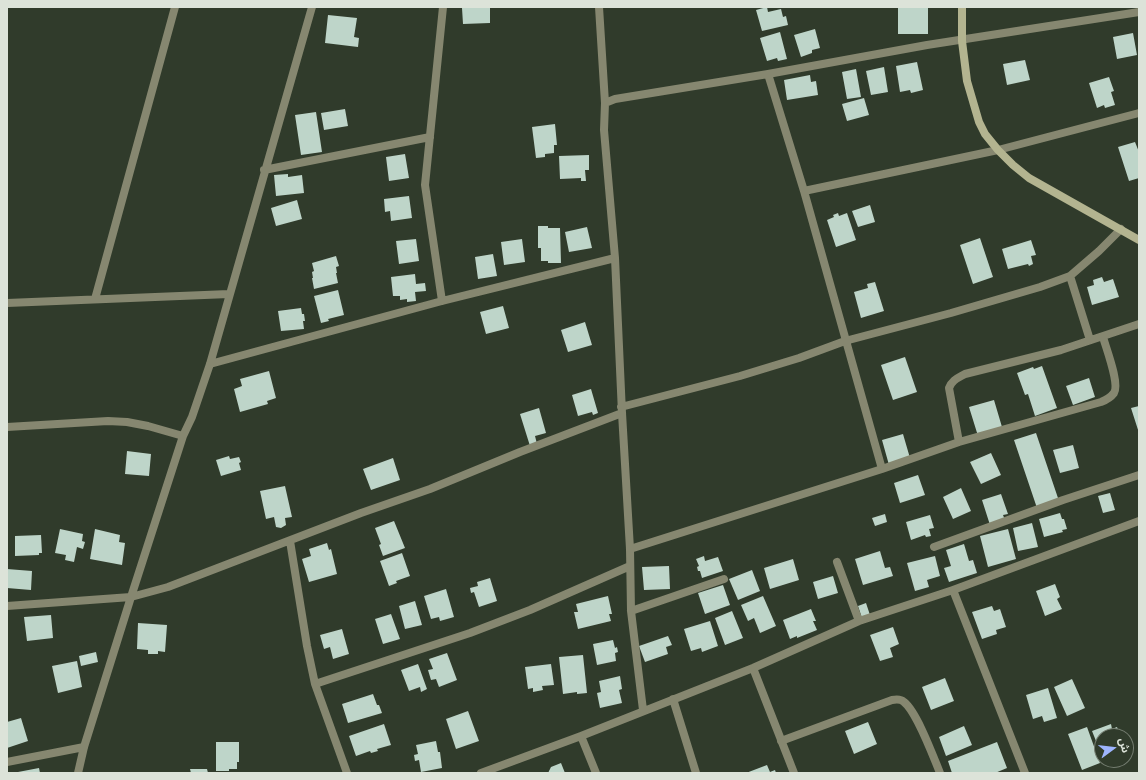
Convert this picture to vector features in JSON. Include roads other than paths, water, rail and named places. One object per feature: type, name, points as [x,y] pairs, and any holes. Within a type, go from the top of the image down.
[{"type":"street","points":[[95,299],[175,7]]},
{"type":"street","points":[[78,773],[84,747],[131,597],[183,436],[192,417],[210,364],[264,170],[312,7]]},
{"type":"street","points":[[442,301],[425,179],[443,7]]},
{"type":"street","points":[[599,7],[605,103],[604,130],[615,258],[630,549],[631,611],[643,710]]},
{"type":"street","points":[[962,7],[962,41],[967,81],[985,134],[998,150],[1029,178],[1139,240]]},
{"type":"street","points":[[605,103],[615,99],[768,74],[889,51],[962,41],[1139,12]]},
{"type":"street","points":[[768,74],[804,191],[882,469]]},
{"type":"street","points":[[804,191],[998,150],[1139,113]]},
{"type":"street","points":[[264,170],[430,137]]},
{"type":"street","points":[[7,606],[131,597],[185,581],[430,489],[622,410],[770,367],[845,341],[951,313],[1040,287],[1070,276],[1099,251],[1121,229]]},
{"type":"street","points":[[210,364],[442,301],[615,258]]},
{"type":"street","points":[[1070,276],[1090,340]]},
{"type":"street","points":[[7,303],[229,294]]},
{"type":"street","points":[[960,442],[948,388],[951,383],[966,374],[1061,350],[1139,324]]},
{"type":"street","points":[[630,549],[882,469],[960,442],[1101,402],[1109,398],[1114,393],[1116,383],[1103,337]]},
{"type":"street","points":[[7,427],[108,421],[128,422],[183,436]]},
{"type":"street","points":[[934,547],[1063,500],[1139,475]]},
{"type":"street","points":[[480,773],[581,736],[643,710],[753,668],[860,621],[953,590],[1139,521]]},
{"type":"street","points":[[290,541],[307,646],[315,684],[347,773]]},
{"type":"street","points":[[838,562],[860,621]]},
{"type":"street","points":[[315,684],[470,633],[530,610],[630,566]]},
{"type":"street","points":[[631,611],[724,579]]},
{"type":"street","points":[[953,590],[1025,773]]},
{"type":"street","points":[[753,668],[780,741],[794,773]]},
{"type":"street","points":[[673,699],[696,773]]},
{"type":"street","points":[[780,741],[898,699],[904,701],[914,713],[940,773]]},
{"type":"street","points":[[581,736],[596,773]]},
{"type":"street","points":[[7,762],[84,747]]}]
